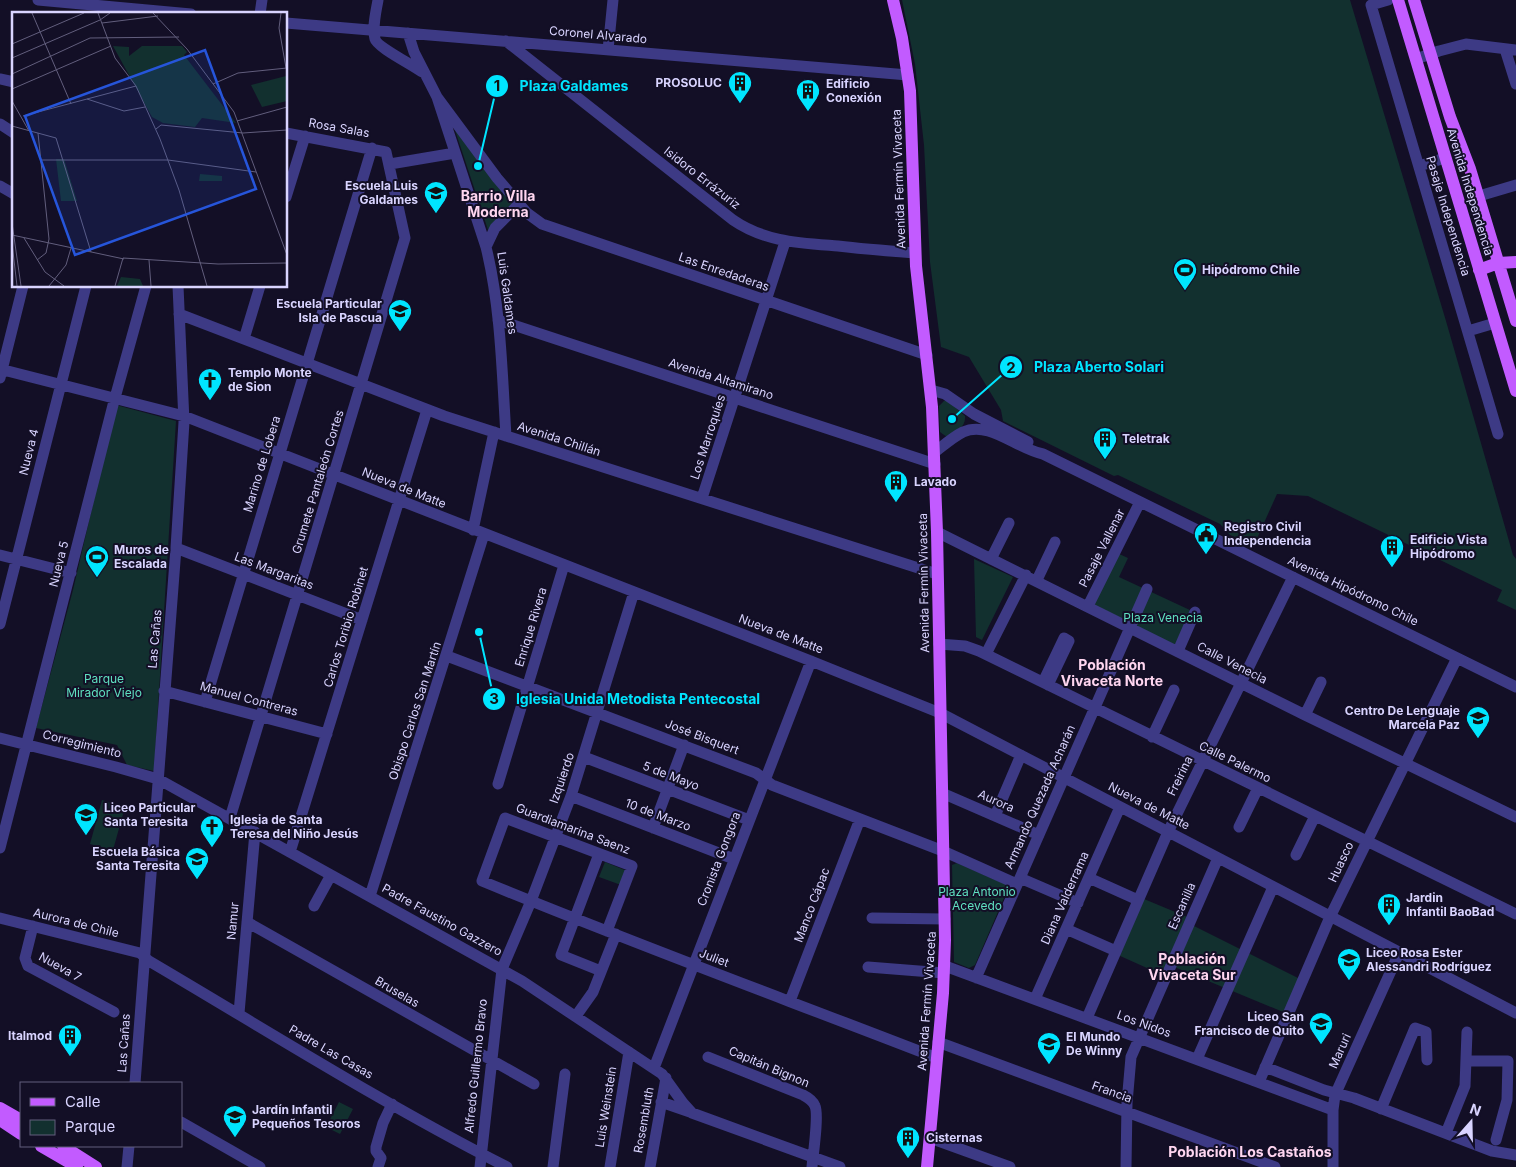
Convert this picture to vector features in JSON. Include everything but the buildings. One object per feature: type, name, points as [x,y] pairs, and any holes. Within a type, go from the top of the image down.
[{"type":"main road","name":"Avenida Fermín Vivaceta","points":[[893,0],[908,75],[911,109],[915,253],[931,390],[935,458],[945,918],[944,970],[927,1167]]},
{"type":"main road","name":"Avenida Independencia","points":[[1398,0],[1516,390]]},
{"type":"main road","name":"Avenida Independencia","points":[[1414,0],[1450,117],[1464,152],[1478,196],[1516,321]]},
{"type":"main road","points":[[1479,270],[1498,263],[1516,262]]},
{"type":"main road","points":[[0,1108],[20,1119]]},
{"type":"main road","points":[[0,1120],[20,1133]]},
{"type":"main road","points":[[43,1147],[77,1167]]},
{"type":"main road","points":[[65,1147],[96,1167]]},
{"type":"street","points":[[38,0],[150,12]]},
{"type":"street","points":[[374,31],[378,0]]},
{"type":"street","points":[[608,50],[613,0]]},
{"type":"street","name":"Pasaje Independencia","points":[[1388,0],[1370,5],[1498,434]]},
{"type":"street","name":"Coronel Alvarado","points":[[288,23],[908,75]]},
{"type":"street","name":"Luis Galdames","points":[[374,31],[375,41],[379,46],[412,65],[425,75]]},
{"type":"street","name":"Luis Galdames","points":[[408,34],[410,43],[437,96],[492,271],[498,320],[506,436]]},
{"type":"street","name":"Isidoro Errázuriz","points":[[506,41],[733,220],[754,232],[785,242],[915,253]]},
{"type":"street","points":[[531,60],[529,50],[535,43]]},
{"type":"street","points":[[1416,59],[1466,44],[1511,50],[1516,84]]},
{"type":"street","name":"Las Enredaderas","points":[[437,96],[497,178],[532,217],[546,226],[927,355]]},
{"type":"street","points":[[0,124],[12,132]]},
{"type":"street","name":"Rosa Salas","points":[[288,133],[386,152]]},
{"type":"street","points":[[288,191],[305,136]]},
{"type":"street","name":"Marino de Lobera","points":[[205,702],[372,148]]},
{"type":"street","name":"Grumete Pantaleón Cortes","points":[[230,818],[404,244],[404,229],[386,152]]},
{"type":"street","points":[[390,164],[455,153]]},
{"type":"street","points":[[1418,166],[1446,158]]},
{"type":"street","points":[[1478,196],[1516,185]]},
{"type":"street","points":[[0,186],[12,193]]},
{"type":"street","points":[[486,247],[496,228],[519,204]]},
{"type":"street","name":"Los Marroquíes","points":[[702,498],[785,242]]},
{"type":"street","points":[[1,372],[22,288]]},
{"type":"street","name":"Nueva 4","points":[[0,624],[85,288]]},
{"type":"street","name":"Nueva 5","points":[[0,848],[145,288]]},
{"type":"street","name":"Las Cañas","points":[[135,1082],[176,548],[184,416],[178,288]]},
{"type":"street","points":[[244,339],[259,288]]},
{"type":"street","name":"Avenida Chillán","points":[[179,314],[427,410],[937,574]]},
{"type":"street","name":"Avenida Altamirano","points":[[498,320],[735,398],[935,458]]},
{"type":"street","points":[[1468,331],[1495,324]]},
{"type":"street","name":"Nueva de Matte","points":[[1,372],[61,384],[184,416],[811,660],[940,713],[1516,1013]]},
{"type":"street","name":"Avenida Hipódromo Chile","points":[[931,390],[945,394],[974,414],[1032,444],[1043,454]]},
{"type":"street","name":"Carlos Toribio Robinet","points":[[290,852],[427,410]]},
{"type":"street","name":"Avenida Hipódromo Chile","points":[[935,458],[962,432],[981,428],[990,431],[1028,450],[1043,454],[1516,687]]},
{"type":"street","points":[[473,530],[494,432]]},
{"type":"street","name":"Pasaje Vallenar","points":[[1088,606],[1140,502]]},
{"type":"street","points":[[991,559],[1008,523]]},
{"type":"street","name":"Calle Venecia","points":[[937,532],[1037,580],[1305,715],[1516,816]]},
{"type":"street","name":"Obispo Carlos San Martín","points":[[370,896],[484,534]]},
{"type":"street","points":[[1037,580],[1055,542]]},
{"type":"street","name":"Las Margaritas","points":[[176,548],[362,620]]},
{"type":"street","points":[[0,555],[71,573]]},
{"type":"street","name":"Enrique Rivera","points":[[498,784],[564,564]]},
{"type":"street","points":[[986,654],[1026,575]]},
{"type":"street","name":"Freirina","points":[[1087,1018],[1168,832],[1294,578]]},
{"type":"street","name":"Armando Quezada Acharán","points":[[976,978],[1148,589]]},
{"type":"street","name":"Izquierdo","points":[[502,969],[531,901],[571,796],[634,592]]},
{"type":"street","points":[[1178,651],[1195,612]]},
{"type":"street","name":"Calle Palermo","points":[[939,644],[965,646],[986,654],[1516,914]]},
{"type":"street","name":"José Bisquert","points":[[447,656],[756,773],[772,785],[1078,903]]},
{"type":"street","name":"Huasco","points":[[1259,1082],[1330,917],[1457,658]]},
{"type":"street","name":"Cronista Gongora","points":[[654,1068],[811,660]]},
{"type":"street","points":[[1046,684],[1057,660]]},
{"type":"street","points":[[1305,715],[1321,682]]},
{"type":"street","name":"Manuel Contreras","points":[[164,690],[327,734]]},
{"type":"street","points":[[1152,736],[1174,690]]},
{"type":"street","name":"Corregimiento","points":[[0,738],[158,779]]},
{"type":"street","points":[[654,828],[684,745]]},
{"type":"street","points":[[995,816],[1021,755]]},
{"type":"street","name":"5 de Mayo","points":[[584,757],[749,820]]},
{"type":"street","name":"Padre Faustino Gazzero","points":[[158,779],[502,969],[654,1068],[666,1078],[692,1113]]},
{"type":"street","points":[[1239,827],[1258,788]]},
{"type":"street","name":"Aurora","points":[[942,793],[1039,835]]},
{"type":"street","name":"10 de Marzo","points":[[571,796],[734,859]]},
{"type":"street","name":"Diana Valderrama","points":[[1036,999],[1120,807]]},
{"type":"street","points":[[1296,855],[1315,816]]},
{"type":"street","name":"Guardiamarina Saenz","points":[[482,881],[505,818],[632,866],[611,932]]},
{"type":"street","name":"Manco Cápac","points":[[790,1001],[860,819]]},
{"type":"street","name":"Namur","points":[[238,1013],[255,832]]},
{"type":"street","points":[[599,854],[561,955],[601,971]]},
{"type":"street","name":"Escanilla","points":[[1126,1167],[1130,1063],[1139,1037],[1218,858]]},
{"type":"street","points":[[314,906],[331,875]]},
{"type":"street","points":[[1089,878],[1138,900]]},
{"type":"street","name":"Juliet","points":[[482,881],[937,1058]]},
{"type":"street","points":[[1197,1059],[1273,887]]},
{"type":"street","name":"Aurora de Chile","points":[[0,918],[140,953],[144,957]]},
{"type":"street","points":[[872,918],[945,918]]},
{"type":"street","name":"Bruselas","points":[[247,922],[534,1084]]},
{"type":"street","name":"Nueva 7","points":[[34,926],[25,958],[30,968],[114,1012]]},
{"type":"street","points":[[1066,929],[1116,951]]},
{"type":"street","points":[[576,1016],[593,992],[601,971],[611,932]]},
{"type":"street","name":"Maruri","points":[[1333,1167],[1333,1110],[1336,1093],[1398,953]]},
{"type":"street","name":"Padre Las Casas","points":[[144,957],[392,1104],[507,1167]]},
{"type":"street","name":"Los Nidos","points":[[868,967],[944,970],[976,978],[1333,1110]]},
{"type":"street","name":"Alfredo Guillermo Bravo","points":[[480,1167],[502,969]]},
{"type":"street","points":[[1381,1109],[1415,1028],[1426,1032],[1427,1060]]},
{"type":"street","points":[[1446,1133],[1464,1090],[1467,1032]]},
{"type":"street","name":"Francia","points":[[938,1042],[1275,1167]]},
{"type":"street","name":"Luis Weinstein","points":[[610,1167],[629,1052]]},
{"type":"street","name":"Capitán Bignon","points":[[708,1057],[803,1095],[810,1100],[816,1107],[813,1162]]},
{"type":"street","points":[[1466,1062],[1508,1061],[1507,1100],[1496,1140]]},
{"type":"street","points":[[1265,1067],[1497,1153],[1516,1156]]},
{"type":"street","points":[[553,1167],[565,1074]]},
{"type":"street","name":"Rosembluth","points":[[650,1167],[666,1078]]},
{"type":"street","points":[[661,1102],[813,1162],[840,1167]]},
{"type":"street","points":[[378,1167],[381,1158],[376,1151],[376,1147],[383,1123],[392,1104]]},
{"type":"street","points":[[182,1123],[260,1167]]},
{"type":"street","points":[[930,1138],[1010,1167]]},
{"type":"street","points":[[127,1167],[129,1147]]},
{"type":"green space","name":"Hipódromo Chile","points":[[902,0],[1350,0],[1446,321],[1513,555],[1516,559],[1516,610],[1497,601],[1502,590],[1308,496],[1277,494],[1254,545],[1230,535],[1220,524],[1118,475],[1114,476],[1003,421],[1001,410],[969,357],[941,347],[930,262],[924,145],[915,64]]},
{"type":"green space","points":[[452,121],[526,211],[508,219],[491,239]]},
{"type":"green space","points":[[944,401],[948,401],[965,416],[964,424],[947,437],[940,432],[939,406]]},
{"type":"green space","name":"Parque Mirador Viejo","points":[[116,405],[176,421],[154,771],[127,765],[117,745],[36,728],[73,590]]},
{"type":"green space","name":"Plaza Venecia","points":[[1117,553],[1128,558],[1119,577],[1192,611],[1175,645],[1094,606]]},
{"type":"green space","points":[[974,559],[1013,577],[982,640],[976,637]]},
{"type":"green space","points":[[102,800],[125,807],[113,850],[90,844]]},
{"type":"green space","points":[[605,862],[627,871],[621,885],[599,877]]},
{"type":"green space","name":"Plaza Antonio Acevedo","points":[[957,863],[1007,885],[1007,891],[975,965],[969,968],[954,962],[952,865]]},
{"type":"green space","points":[[1144,899],[1192,919],[1190,924],[1302,980],[1288,1014],[1172,966],[1167,977],[1118,955]]},
{"type":"green space","points":[[339,1102],[353,1109],[340,1134],[326,1127]]},
{"type":"place","name":"PROSOLUC","points":[[740,104]]},
{"type":"place","name":"Edificio Conexión","points":[[808,112]]},
{"type":"place","name":"Plaza Galdames","points":[[478,166]]},
{"type":"place","name":"Escuela Luis Galdames","points":[[436,214]]},
{"type":"place","name":"Hipódromo Chile","points":[[1185,291]]},
{"type":"place","name":"Escuela Particular Isla de Pascua","points":[[400,332]]},
{"type":"place","name":"Templo Monte de Sion","points":[[210,401]]},
{"type":"place","name":"Plaza Aberto Solari","points":[[952,419]]},
{"type":"place","name":"Teletrak","points":[[1105,460]]},
{"type":"place","name":"Lavado","points":[[896,503]]},
{"type":"place","name":"Registro Civil Independencia","points":[[1206,555]]},
{"type":"place","name":"Edificio Vista Hipódromo","points":[[1392,568]]},
{"type":"place","name":"Muros de Escalada","points":[[97,578]]},
{"type":"place","name":"Iglesia Unida Metodista Pentecostal","points":[[479,632]]},
{"type":"place","name":"Centro De Lenguaje Marcela Paz","points":[[1478,739]]},
{"type":"place","name":"Liceo Particular Santa Teresita","points":[[86,836]]},
{"type":"place","name":"Iglesia de Santa Teresa del Niño Jesús","points":[[212,848]]},
{"type":"place","name":"Escuela Básica Santa Teresita","points":[[197,880]]},
{"type":"place","name":"Jardin Infantil BaoBad","points":[[1389,926]]},
{"type":"place","name":"Liceo Rosa Ester Alessandri Rodríguez","points":[[1349,981]]},
{"type":"place","name":"Liceo San Francisco de Quito","points":[[1321,1045]]},
{"type":"place","name":"Italmod","points":[[70,1057]]},
{"type":"place","name":"El Mundo De Winny","points":[[1049,1065]]},
{"type":"place","name":"Jardín Infantil Pequeños Tesoros","points":[[235,1138]]},
{"type":"place","name":"Cisternas","points":[[908,1159]]},
{"type":"district","name":"Barrio Villa Moderna","points":[[498,204]]},
{"type":"district","name":"Población Vivaceta Norte","points":[[1112,674]]},
{"type":"district","name":"Población Vivaceta Sur","points":[[1192,968]]},
{"type":"district","name":"Población Los Castaños","points":[[1250,1152]]}]
